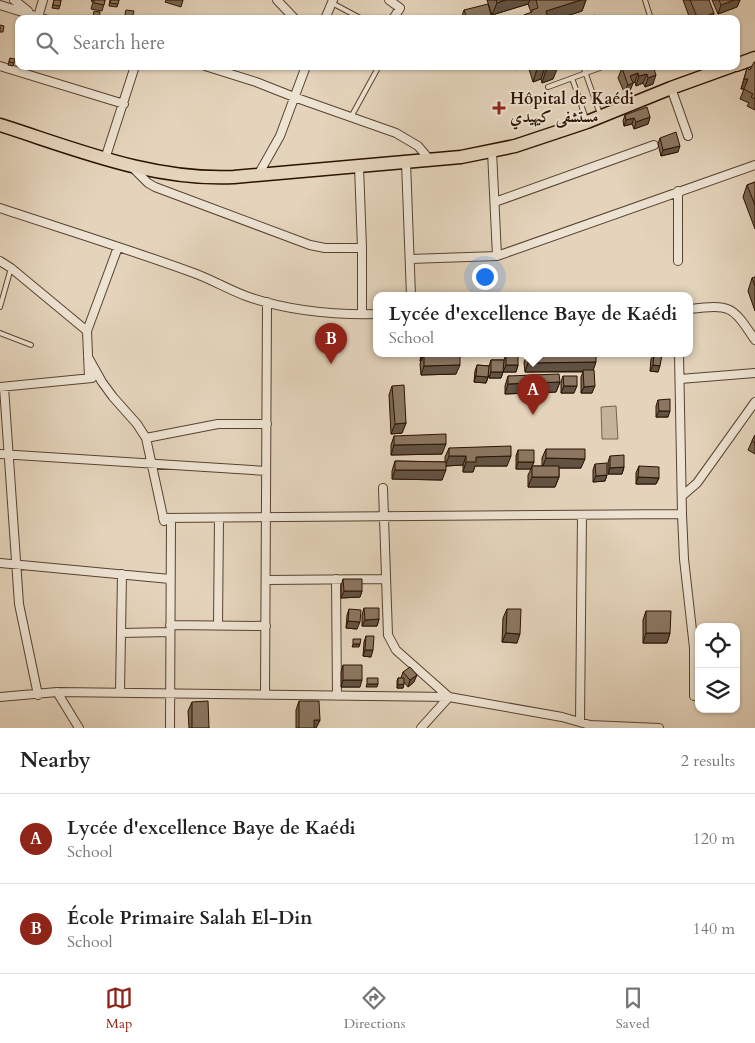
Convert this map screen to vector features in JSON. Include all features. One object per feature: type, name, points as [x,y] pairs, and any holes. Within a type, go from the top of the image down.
[{"type":"main road","points":[[740,64],[755,58]]},
{"type":"main road","points":[[0,125],[105,159],[162,173],[214,178],[258,175],[461,157],[515,146],[587,122],[721,70]]},
{"type":"street","points":[[14,0],[36,15]]},
{"type":"street","points":[[39,15],[43,0]]},
{"type":"street","points":[[277,0],[292,15]]},
{"type":"street","points":[[389,0],[400,8],[396,15]]},
{"type":"street","points":[[327,15],[332,1]]},
{"type":"street","points":[[0,5],[32,15]]},
{"type":"street","points":[[0,66],[124,104]]},
{"type":"street","points":[[105,159],[134,70]]},
{"type":"street","points":[[218,70],[396,133],[418,146],[430,160]]},
{"type":"street","points":[[258,175],[280,136],[304,70]]},
{"type":"street","points":[[671,88],[688,136]]},
{"type":"street","points":[[495,202],[654,145]]},
{"type":"street","points":[[492,151],[497,256]]},
{"type":"street","points":[[406,162],[410,292]]},
{"type":"street","points":[[130,165],[155,188],[310,245],[325,248],[362,248]]},
{"type":"street","points":[[410,259],[497,256],[755,165]]},
{"type":"street","points":[[359,166],[362,314]]},
{"type":"street","points":[[678,191],[678,260]]},
{"type":"street","points":[[0,208],[192,272],[245,296],[308,310],[373,314]]},
{"type":"street","points":[[88,378],[87,332],[118,247]]},
{"type":"street","points":[[0,261],[11,268],[87,332]]},
{"type":"street","points":[[265,695],[267,302]]},
{"type":"street","points":[[693,308],[713,306],[729,309],[737,314],[755,340]]},
{"type":"street","points":[[88,357],[113,397],[137,424],[146,438],[151,464],[167,518],[170,542],[170,728]]},
{"type":"street","points":[[679,357],[682,514],[684,559],[694,648],[694,696]]},
{"type":"street","points":[[680,379],[755,373]]},
{"type":"street","points":[[38,695],[19,604],[4,454],[2,387],[99,377]]},
{"type":"street","points":[[682,496],[697,482],[755,402]]},
{"type":"street","points":[[146,438],[218,424],[266,424]]},
{"type":"street","points":[[4,454],[266,471]]},
{"type":"street","points":[[383,488],[388,635],[396,650],[449,697]]},
{"type":"street","points":[[167,518],[682,514]]},
{"type":"street","points":[[580,722],[582,515]]},
{"type":"street","points":[[218,626],[219,518]]},
{"type":"street","points":[[0,563],[170,579]]},
{"type":"street","points":[[120,693],[122,574]]},
{"type":"street","points":[[336,579],[337,696]]},
{"type":"street","points":[[266,580],[386,579]]},
{"type":"street","points":[[121,632],[218,626],[266,626]]},
{"type":"street","points":[[0,697],[57,692],[449,697],[535,712],[590,725],[659,728]]},
{"type":"street","points":[[57,692],[79,728]]},
{"type":"street","points":[[421,728],[449,697]]},
{"type":"lane","points":[[644,0],[650,15]]},
{"type":"lane","points":[[332,1],[355,15]]},
{"type":"lane","points":[[351,118],[377,70]]},
{"type":"lane","points":[[584,70],[601,116]]},
{"type":"lane","points":[[548,87],[596,70]]},
{"type":"lane","points":[[572,78],[587,122]]},
{"type":"lane","points":[[0,307],[11,268]]},
{"type":"lane","points":[[0,333],[31,344]]},
{"type":"shaded area","points":[[616,406],[618,439],[602,439],[601,407]]},
{"type":"building","points":[[54,0],[61,0],[60,6],[53,5]]},
{"type":"building","points":[[94,0],[105,0],[104,5],[94,3]]},
{"type":"building","points":[[111,0],[119,0],[118,4],[110,3]]},
{"type":"building","points":[[536,0],[581,0],[546,11],[547,15],[524,15],[538,8]]},
{"type":"building","points":[[690,0],[709,0],[714,13],[696,15]]},
{"type":"building","points":[[719,0],[734,0],[721,5]]},
{"type":"building","points":[[488,4],[491,15],[466,15],[464,10]]},
{"type":"building","points":[[126,10],[134,11],[133,15],[125,15]]},
{"type":"building","points":[[94,11],[100,12],[100,15],[94,15]]},
{"type":"building","points":[[0,25],[4,26],[3,32],[0,32]]},
{"type":"building","points":[[10,58],[15,59],[14,63],[9,62]]},
{"type":"building","points":[[754,62],[755,99],[751,97],[753,94],[744,89],[748,79],[744,79],[747,68],[750,70]]},
{"type":"building","points":[[623,70],[654,70],[656,75],[648,78],[647,74],[639,76],[638,73],[630,76],[633,83],[628,85]]},
{"type":"building","points":[[647,107],[650,117],[636,122],[634,118],[626,120],[625,115]]},
{"type":"building","points":[[676,132],[680,146],[663,150],[660,138]]},
{"type":"building","points":[[755,182],[755,205],[747,185]]},
{"type":"building","points":[[424,357],[460,357],[460,365],[424,366]]},
{"type":"building","points":[[506,357],[518,357],[518,365],[506,365]]},
{"type":"building","points":[[528,357],[596,357],[596,362],[528,363]]},
{"type":"building","points":[[654,357],[662,357],[660,366],[653,365]]},
{"type":"building","points":[[491,360],[504,360],[503,372],[491,372]]},
{"type":"building","points":[[477,365],[489,366],[488,377],[476,376]]},
{"type":"building","points":[[583,370],[594,370],[595,386],[584,387]]},
{"type":"building","points":[[559,374],[560,382],[508,384],[508,376]]},
{"type":"building","points":[[563,376],[577,376],[577,386],[564,386]]},
{"type":"building","points":[[404,385],[406,423],[395,424],[392,386]]},
{"type":"building","points":[[670,399],[670,411],[659,411],[658,400]]},
{"type":"building","points":[[446,434],[446,444],[394,445],[394,436]]},
{"type":"building","points":[[511,446],[511,456],[476,457],[476,462],[466,462],[466,456],[449,456],[449,448]]},
{"type":"building","points":[[546,449],[585,449],[585,459],[546,458]]},
{"type":"building","points":[[518,450],[534,450],[534,462],[518,462]]},
{"type":"building","points":[[624,455],[624,467],[610,468],[610,456]]},
{"type":"building","points":[[395,461],[446,462],[446,470],[395,470]]},
{"type":"building","points":[[607,463],[607,475],[596,476],[595,464]]},
{"type":"building","points":[[532,466],[559,466],[559,477],[532,477]]},
{"type":"building","points":[[639,466],[659,467],[659,478],[638,477]]},
{"type":"building","points":[[343,579],[362,579],[362,591],[344,591]]},
{"type":"building","points":[[364,608],[379,608],[379,619],[365,620]]},
{"type":"building","points":[[349,609],[361,610],[360,622],[348,621]]},
{"type":"building","points":[[507,609],[521,609],[520,634],[506,633]]},
{"type":"building","points":[[646,611],[671,611],[670,633],[646,633]]},
{"type":"building","points":[[366,636],[374,636],[373,650],[365,650]]},
{"type":"building","points":[[353,639],[361,639],[360,644],[353,644]]},
{"type":"building","points":[[343,665],[362,665],[362,680],[343,680]]},
{"type":"building","points":[[410,667],[417,675],[410,680],[403,672]]},
{"type":"building","points":[[367,678],[378,678],[378,684],[367,684]]},
{"type":"building","points":[[398,678],[404,678],[404,684],[398,685]]},
{"type":"building","points":[[208,701],[209,728],[192,728],[192,702]]},
{"type":"building","points":[[299,701],[319,701],[320,720],[314,720],[314,728],[299,728]]},
{"type":"place","name":"Hôpital de Kaédi مستشفى كيهيدي","points":[[499,108]]},
{"type":"place","name":"École Primaire Salah El-Din","points":[[331,364]]},
{"type":"place","name":"Lycée d'excellence Baye de Kaédi","points":[[533,415]]}]
